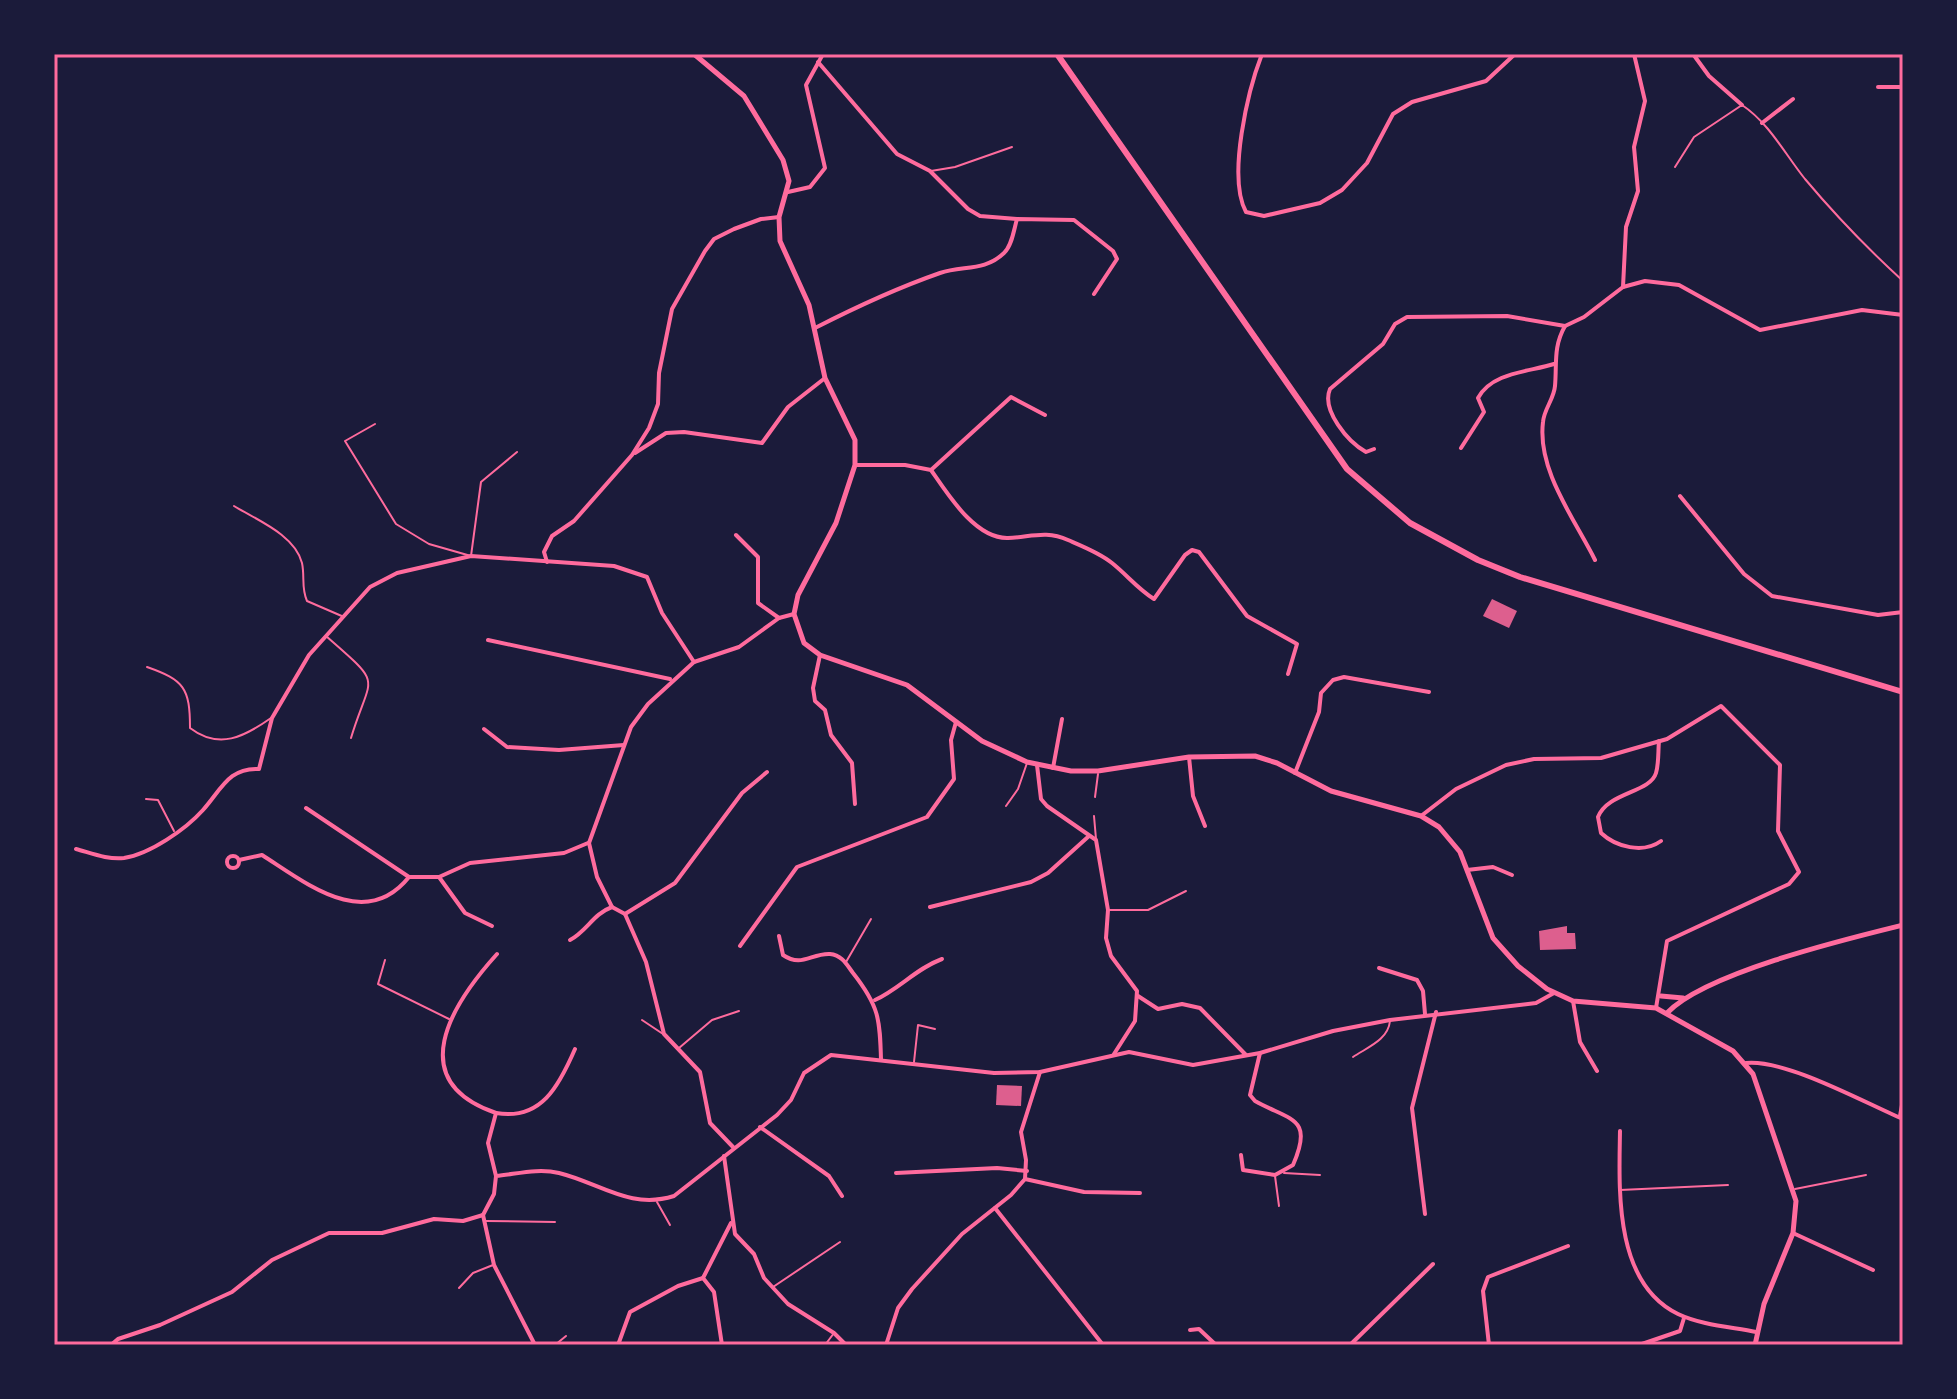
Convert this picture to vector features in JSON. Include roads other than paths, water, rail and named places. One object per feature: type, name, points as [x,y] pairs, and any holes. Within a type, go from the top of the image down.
[{"type":"main road","points":[[1057,54],[1347,469],[1410,523],[1444,544],[1520,577],[1903,692]]},
{"type":"street","points":[[694,54],[744,96],[760,118],[787,170],[788,192],[779,217],[780,241],[804,293],[825,378],[851,429],[855,465],[836,523],[798,595],[794,614],[804,643],[820,655],[907,685],[982,741],[1037,765],[1098,771],[1189,757],[1255,756],[1331,791],[1421,816],[1451,839],[1467,870],[1493,938],[1518,966],[1554,993],[1573,1001],[1656,1008],[1733,1051],[1746,1063],[1761,1093],[1794,1189],[1793,1233],[1756,1332],[1755,1345]]},
{"type":"street","points":[[788,192],[810,187],[825,168],[806,85],[823,54]]},
{"type":"street","points":[[1262,54],[1246,102],[1241,136],[1242,205],[1246,212],[1264,216],[1320,203],[1342,190],[1367,163],[1393,114],[1412,102],[1496,76],[1515,54]]},
{"type":"street","points":[[1623,287],[1626,227],[1638,191],[1634,147],[1645,101],[1634,54]]},
{"type":"street","points":[[1693,54],[1709,76],[1742,105]]},
{"type":"street","points":[[818,62],[897,154],[930,171],[968,209],[980,216],[1074,220],[1113,251],[1117,259],[1115,267],[1094,294]]},
{"type":"street","points":[[1878,87],[1903,87]]},
{"type":"street","points":[[1762,123],[1793,99]]},
{"type":"street","points":[[547,562],[544,552],[552,536],[574,521],[632,455],[649,428],[658,404],[659,373],[672,309],[698,261],[714,239],[761,219],[779,217]]},
{"type":"street","points":[[812,329],[870,300],[945,271],[976,269],[994,261],[1007,251],[1017,219]]},
{"type":"street","points":[[1595,560],[1549,471],[1542,445],[1543,421],[1555,388],[1557,340],[1565,326],[1584,317],[1623,287],[1645,281],[1679,285],[1760,330],[1862,310],[1903,315]]},
{"type":"street","points":[[1374,449],[1366,452],[1359,448],[1329,410],[1326,399],[1330,389],[1383,344],[1395,324],[1419,315],[1507,316],[1565,326]]},
{"type":"street","points":[[1461,448],[1484,412],[1478,398],[1483,388],[1511,374],[1554,364]]},
{"type":"street","points":[[632,455],[666,433],[684,432],[762,443],[788,407],[825,378]]},
{"type":"street","points":[[931,470],[1011,397],[1045,415]]},
{"type":"street","points":[[855,465],[905,465],[931,470],[963,512],[984,529],[1005,538],[1043,532],[1066,539],[1110,562],[1138,589],[1154,599],[1185,555],[1192,550],[1199,552],[1247,616],[1297,644],[1288,674]]},
{"type":"street","points":[[1680,496],[1738,567],[1772,596],[1878,615],[1903,612]]},
{"type":"street","points":[[736,535],[758,557],[758,603],[779,618]]},
{"type":"street","points":[[76,849],[112,858],[126,857],[174,832],[202,811],[228,778],[242,769],[259,769],[272,718],[309,655],[370,587],[397,573],[471,556],[614,566],[647,577],[662,613],[694,662]]},
{"type":"street","points":[[733,1147],[710,1123],[700,1072],[664,1034],[646,962],[625,914],[612,907],[597,877],[589,843],[631,727],[671,680],[694,662],[739,647],[779,618],[794,614]]},
{"type":"street","points":[[488,640],[600,661],[671,680]]},
{"type":"street","points":[[820,655],[813,688],[815,701],[825,710],[831,735],[852,763],[855,804]]},
{"type":"street","points":[[1295,773],[1319,712],[1321,693],[1333,680],[1344,677],[1429,692]]},
{"type":"street","points":[[1421,816],[1456,789],[1506,765],[1534,759],[1601,758],[1659,741],[1721,706],[1754,737],[1782,770],[1778,831],[1799,872],[1789,884],[1667,941],[1660,969],[1661,996],[1656,1008]]},
{"type":"street","points":[[1053,768],[1062,719]]},
{"type":"street","points":[[740,946],[797,867],[906,828],[927,817],[954,779],[951,740],[956,722]]},
{"type":"street","points":[[484,729],[507,747],[559,750],[624,745]]},
{"type":"street","points":[[1659,741],[1656,775],[1651,782],[1606,803],[1598,817],[1601,833],[1615,843],[1648,848],[1661,841]]},
{"type":"street","points":[[1189,757],[1193,796],[1205,826]]},
{"type":"street","points":[[1037,765],[1041,799],[1096,840],[1108,910],[1106,938],[1111,956],[1135,985],[1138,996],[1135,1021],[1114,1054]]},
{"type":"street","points":[[625,914],[675,883],[742,793],[767,772]]},
{"type":"street","points":[[306,808],[409,877],[439,877],[470,863],[564,853],[589,843]]},
{"type":"street","points":[[930,907],[1031,882],[1048,873],[1089,836]]},
{"type":"street","points":[[239,860],[262,855],[325,895],[348,902],[377,900],[398,889],[409,877]]},
{"type":"street","points":[[1467,870],[1493,867],[1512,875]]},
{"type":"street","points":[[439,877],[465,913],[492,926]]},
{"type":"street","points":[[570,940],[579,935],[597,912],[612,907]]},
{"type":"street","points":[[1667,1013],[1684,998],[1764,964],[1903,925]]},
{"type":"street","points":[[779,936],[783,955],[790,960],[801,963],[828,953],[840,956],[875,1000],[880,1017],[881,1061]]},
{"type":"street","points":[[497,954],[450,1020],[440,1056],[443,1070],[460,1094],[496,1113],[523,1115],[534,1110],[556,1087],[575,1049]]},
{"type":"street","points":[[875,1000],[895,991],[927,965],[942,959]]},
{"type":"street","points":[[1379,968],[1417,980],[1423,991],[1425,1014]]},
{"type":"street","points":[[496,1176],[545,1170],[572,1177],[614,1195],[656,1201],[687,1187],[760,1127],[791,1100],[804,1073],[831,1055],[994,1073],[1040,1072],[1114,1054],[1142,1052],[1168,1062],[1193,1065],[1260,1053],[1333,1031],[1390,1020],[1436,1012],[1536,1003],[1554,993]]},
{"type":"street","points":[[1138,996],[1158,1009],[1182,1004],[1200,1008],[1246,1056]]},
{"type":"street","points":[[1661,996],[1684,998]]},
{"type":"street","points":[[1573,1001],[1580,1042],[1597,1071]]},
{"type":"street","points":[[1425,1214],[1412,1108],[1436,1012]]},
{"type":"street","points":[[1241,1155],[1243,1170],[1275,1175],[1284,1173],[1293,1165],[1303,1131],[1297,1121],[1255,1101],[1250,1095],[1260,1053]]},
{"type":"street","points":[[1746,1063],[1760,1062],[1786,1068],[1901,1118]]},
{"type":"street","points":[[886,1345],[898,1308],[912,1289],[962,1234],[1025,1179],[1027,1171],[1021,1132],[1040,1072]]},
{"type":"street","points":[[496,1113],[488,1143],[496,1176],[494,1194],[484,1218],[494,1265],[535,1345]]},
{"type":"street","points":[[760,1127],[829,1176],[842,1196]]},
{"type":"street","points":[[1620,1131],[1622,1227],[1639,1270],[1658,1300],[1684,1317],[1756,1332]]},
{"type":"street","points":[[724,1156],[731,1223],[735,1234],[754,1254],[772,1288],[788,1304],[834,1333],[846,1345]]},
{"type":"street","points":[[896,1173],[997,1168],[1027,1171]]},
{"type":"street","points":[[1025,1179],[1084,1192],[1140,1193]]},
{"type":"street","points":[[995,1208],[1103,1345]]},
{"type":"street","points":[[111,1345],[118,1339],[149,1329],[232,1292],[272,1260],[329,1233],[382,1233],[434,1219],[463,1221],[484,1218]]},
{"type":"street","points":[[618,1345],[630,1312],[678,1286],[703,1278],[731,1223]]},
{"type":"street","points":[[1793,1233],[1873,1270]]},
{"type":"street","points":[[1489,1345],[1483,1291],[1488,1277],[1568,1246]]},
{"type":"street","points":[[1350,1345],[1433,1264]]},
{"type":"street","points":[[703,1278],[714,1292],[722,1345]]},
{"type":"street","points":[[1639,1345],[1680,1331],[1684,1317]]},
{"type":"street","points":[[1190,1330],[1199,1329],[1216,1345]]},
{"type":"lane","points":[[1675,167],[1694,137],[1742,105],[1762,123],[1842,224],[1903,281]]},
{"type":"lane","points":[[930,171],[955,167],[1012,147]]},
{"type":"lane","points":[[375,424],[345,441],[396,524],[429,544],[471,556],[481,482],[517,452]]},
{"type":"lane","points":[[234,506],[288,540],[297,550],[303,565],[302,589],[307,601],[345,617]]},
{"type":"lane","points":[[326,635],[368,675],[371,689],[351,738]]},
{"type":"lane","points":[[147,667],[180,681],[188,695],[190,728],[212,741],[238,737],[272,718]]},
{"type":"lane","points":[[1006,806],[1018,789],[1027,762]]},
{"type":"lane","points":[[1095,797],[1098,771]]},
{"type":"lane","points":[[146,799],[158,800],[164,806],[174,832]]},
{"type":"lane","points":[[1094,816],[1096,840]]},
{"type":"lane","points":[[1108,910],[1148,910],[1186,891]]},
{"type":"lane","points":[[845,963],[871,919]]},
{"type":"lane","points":[[385,960],[378,984],[450,1020]]},
{"type":"lane","points":[[678,1049],[712,1020],[739,1011]]},
{"type":"lane","points":[[642,1020],[664,1034]]},
{"type":"lane","points":[[1353,1057],[1383,1038],[1389,1031],[1390,1020]]},
{"type":"lane","points":[[914,1063],[918,1025],[935,1029]]},
{"type":"lane","points":[[1901,1118],[1903,1094]]},
{"type":"lane","points":[[1284,1173],[1320,1175]]},
{"type":"lane","points":[[1275,1175],[1279,1206]]},
{"type":"lane","points":[[1794,1189],[1866,1175]]},
{"type":"lane","points":[[1619,1190],[1728,1185]]},
{"type":"lane","points":[[656,1201],[670,1225]]},
{"type":"lane","points":[[484,1218],[555,1222]]},
{"type":"lane","points":[[772,1288],[840,1242]]},
{"type":"lane","points":[[459,1288],[473,1273],[494,1265]]},
{"type":"lane","points":[[825,1345],[834,1333]]},
{"type":"lane","points":[[555,1345],[566,1336]]}]
